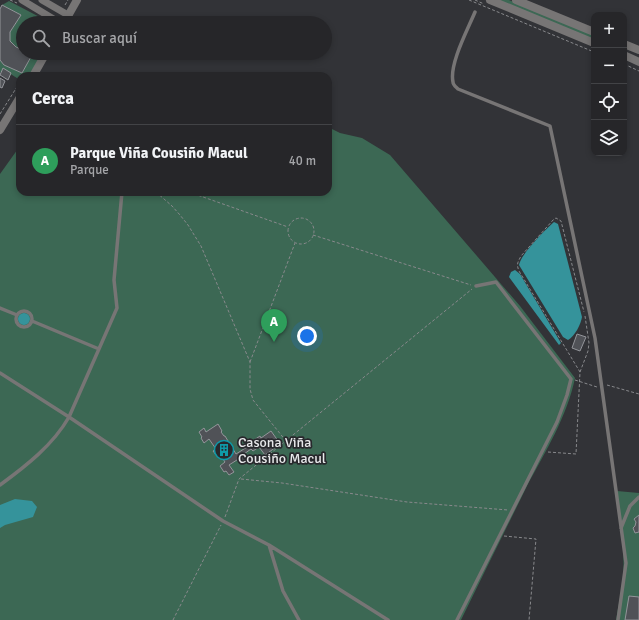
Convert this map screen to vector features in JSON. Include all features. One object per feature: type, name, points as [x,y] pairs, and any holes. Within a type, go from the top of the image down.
[{"type":"street","points":[[22,0],[48,16]]},
{"type":"street","points":[[42,0],[68,15],[77,0]]},
{"type":"street","points":[[490,0],[591,41]]},
{"type":"street","points":[[516,0],[591,31]]},
{"type":"street","points":[[627,45],[639,50]]},
{"type":"street","points":[[627,56],[639,62]]},
{"type":"street","points":[[35,72],[42,60]]},
{"type":"street","points":[[0,130],[16,104]]},
{"type":"lane","points":[[475,12],[454,60],[452,72],[453,84],[458,89],[550,126],[594,338],[626,563],[618,620]]},
{"type":"lane","points":[[0,485],[44,448],[70,417],[117,308],[114,280],[122,196]]},
{"type":"lane","points":[[457,620],[557,422],[571,379],[496,282],[476,286]]},
{"type":"lane","points":[[0,308],[17,315]]},
{"type":"lane","points":[[22,311],[27,311],[31,314],[32,321],[28,326],[20,326],[16,322],[17,315],[22,311]]},
{"type":"lane","points":[[32,321],[99,349]]},
{"type":"lane","points":[[0,373],[70,417],[224,521],[269,546],[388,620]]},
{"type":"lane","points":[[621,529],[630,506],[639,497]]},
{"type":"lane","points":[[269,546],[279,581],[299,620]]},
{"type":"path","points":[[469,0],[591,51]]},
{"type":"path","points":[[627,65],[639,71]]},
{"type":"path","points":[[0,114],[16,88]]},
{"type":"path","points":[[161,196],[180,215],[201,246],[250,362]]},
{"type":"path","points":[[200,196],[288,227]]},
{"type":"path","points":[[303,218],[313,226],[313,235],[303,244],[295,243],[289,238],[288,227],[294,220],[303,218]]},
{"type":"path","points":[[542,452],[576,454],[580,372],[588,351],[589,343],[585,315],[561,221],[556,218],[521,256],[517,262],[517,266],[580,372]]},
{"type":"path","points":[[313,235],[476,286]]},
{"type":"path","points":[[286,441],[253,400],[250,389],[250,362],[295,243]]},
{"type":"path","points":[[173,620],[224,521],[239,479],[476,286]]},
{"type":"path","points":[[239,479],[282,483],[407,502],[512,510]]},
{"type":"path","points":[[499,536],[536,539],[529,620]]},
{"type":"green space","points":[[497,0],[509,0],[591,34],[591,39]]},
{"type":"green space","points":[[9,1],[38,16],[20,16],[2,5]]},
{"type":"green space","points":[[16,23],[16,47],[10,41],[10,32]]},
{"type":"green space","points":[[0,60],[4,65],[20,72],[16,72],[16,77],[9,73],[6,75],[0,72]]},
{"type":"green space","points":[[29,60],[40,60],[32,72],[23,72]]},
{"type":"green space","points":[[332,129],[340,133],[362,138],[390,155],[520,306],[575,378],[567,407],[555,434],[527,486],[461,620],[0,620],[0,174],[16,152],[16,196],[332,196]]},
{"type":"green space","points":[[617,491],[639,493],[639,620],[616,620],[623,580],[622,536]]},
{"type":"water","points":[[554,222],[558,224],[582,317],[577,330],[568,340],[563,337],[519,265],[524,255],[539,236]]},
{"type":"water","points":[[515,270],[520,274],[561,343],[559,345],[509,277],[511,272]]},
{"type":"water","points":[[22,313],[26,313],[30,319],[26,325],[22,325],[18,321],[18,317]]},
{"type":"water","points":[[15,499],[32,501],[37,507],[33,517],[5,525],[0,528],[0,505]]},
{"type":"building","points":[[2,5],[21,15],[16,16],[16,23],[10,32],[10,41],[16,47],[16,60],[29,60],[23,72],[4,65],[0,60],[0,9]]},
{"type":"building","points":[[3,68],[11,73],[8,80],[0,75]]},
{"type":"building","points":[[0,78],[5,81],[2,88],[0,87]]},
{"type":"building","points":[[577,334],[586,337],[580,351],[572,348]]},
{"type":"building","name":"Casona Viña Cousiño Macul","points":[[218,424],[222,431],[221,432],[236,454],[255,442],[254,440],[260,436],[261,438],[271,431],[281,445],[265,455],[259,447],[253,451],[251,449],[244,454],[248,461],[244,464],[240,458],[229,465],[234,472],[229,475],[226,471],[224,472],[220,466],[225,462],[219,453],[216,455],[213,451],[216,449],[209,439],[204,443],[199,432],[204,428],[206,432]]},
{"type":"building","points":[[639,515],[639,532],[635,533],[633,528],[636,522],[634,519]]},
{"type":"building","points":[[629,596],[639,597],[639,620],[625,620]]},
{"type":"place","name":"Parque Viña Cousiño Macul","points":[[274,342]]},
{"type":"place","name":"Casona Viña Cousiño Macul","points":[[224,450]]}]
